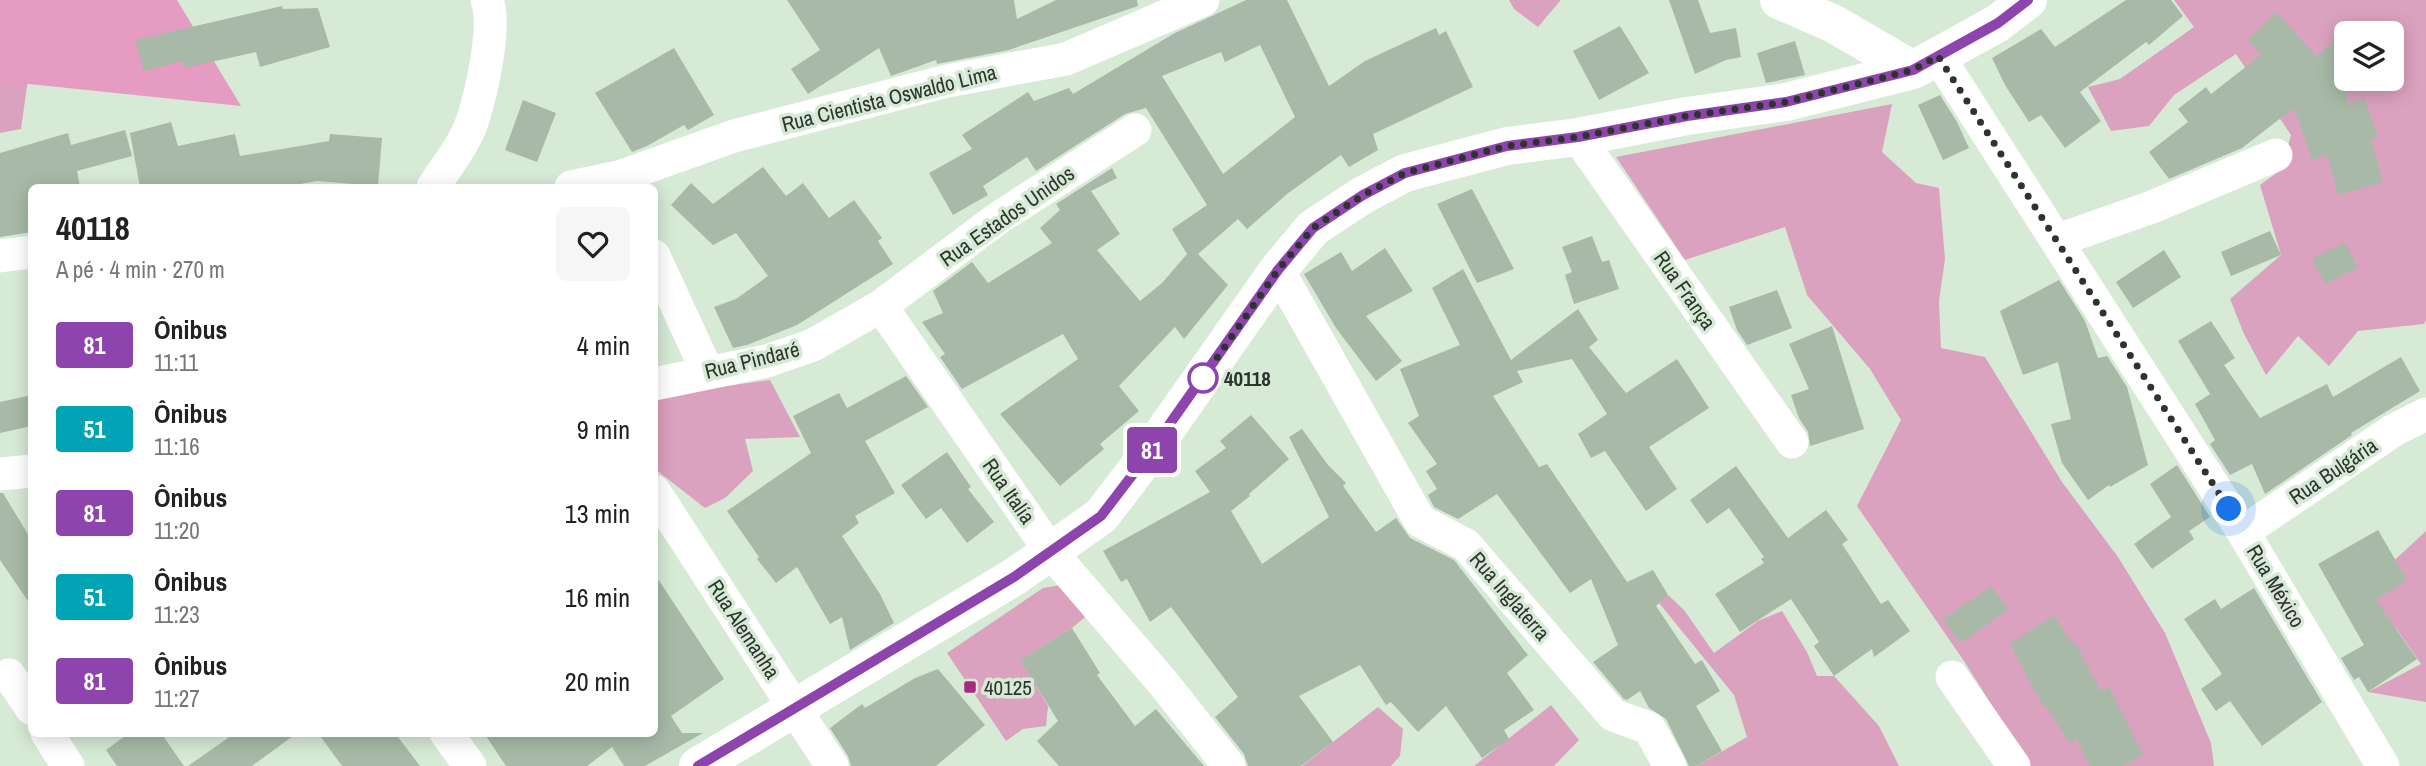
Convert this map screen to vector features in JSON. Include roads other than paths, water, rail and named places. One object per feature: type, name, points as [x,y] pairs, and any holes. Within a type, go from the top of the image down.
[{"type":"main road","points":[[1779,0],[1925,63]]},
{"type":"main road","points":[[698,766],[974,602],[1101,516],[1150,452],[1278,270],[1313,228],[1363,195],[1405,173],[1507,146],[1578,137],[1687,116],[1786,102],[1925,63],[1998,23],[2028,0]]},
{"type":"street","points":[[435,184],[472,123],[490,32],[490,8],[487,0]]},
{"type":"street","name":"Rua Cientista Oswaldo Lima","points":[[601,184],[621,182],[734,136],[947,80],[1066,59],[1203,0]]},
{"type":"street","name":"Rua México","points":[[1925,63],[2058,240],[2243,532],[2384,766]]},
{"type":"street","name":"Rua Estados Unidos","points":[[881,306],[997,219],[1135,130]]},
{"type":"street","name":"Rua França","points":[[1578,137],[1792,442]]},
{"type":"street","points":[[2058,240],[2152,207],[2276,155]]},
{"type":"street","points":[[0,256],[28,252]]},
{"type":"street","points":[[658,265],[707,372]]},
{"type":"street","name":"Rua Inglaterra","points":[[1278,270],[1420,521],[1466,545],[1613,715],[1649,728],[1670,766]]},
{"type":"street","name":"Rua Pindaré","points":[[658,383],[768,361],[813,345],[881,306]]},
{"type":"street","name":"Rua Italía","points":[[881,306],[1051,552],[1164,684],[1228,766]]},
{"type":"street","name":"Rua Bulgária","points":[[2243,532],[2394,430],[2426,414]]},
{"type":"street","points":[[0,474],[28,471]]},
{"type":"street","name":"Rua Alemanha","points":[[658,497],[832,766]]},
{"type":"street","points":[[9,675],[28,703]]},
{"type":"street","points":[[1952,677],[2014,766]]},
{"type":"street","points":[[50,737],[68,766]]},
{"type":"street","points":[[449,737],[470,766]]},
{"type":"place","name":"40118","points":[[1203,378]]},
{"type":"place","name":"40125","points":[[970,687]]}]
